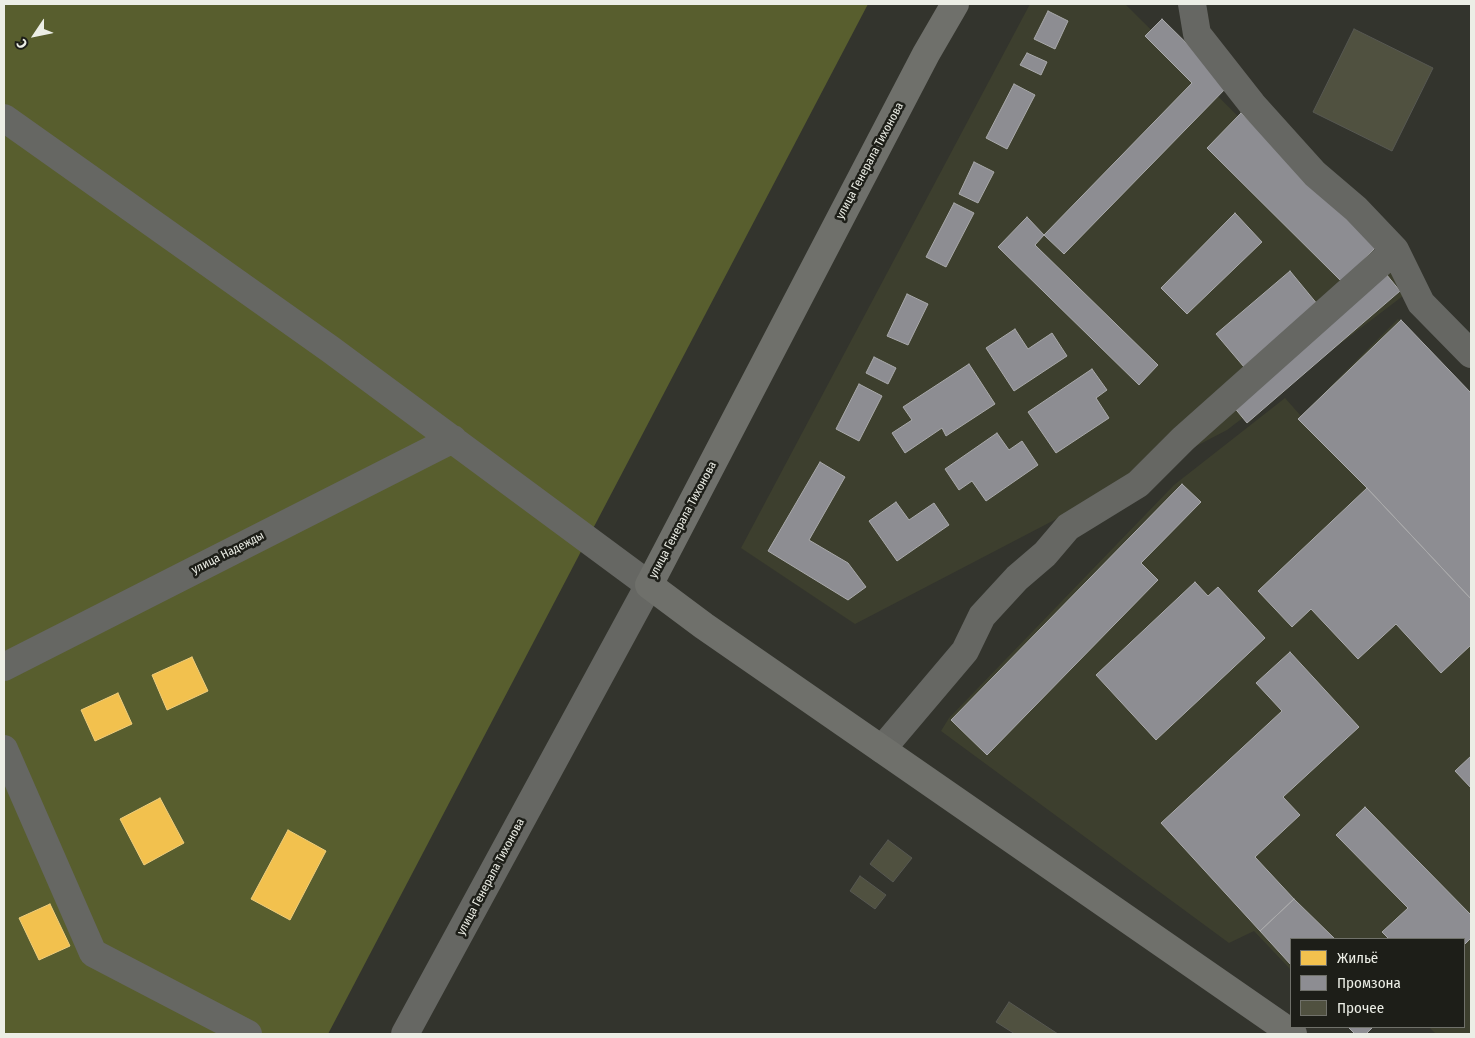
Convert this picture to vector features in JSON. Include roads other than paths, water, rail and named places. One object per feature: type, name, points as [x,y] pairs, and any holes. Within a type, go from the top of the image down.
[{"type":"main road","name":"улица Генерала Тихонова","points":[[649,585],[922,63],[955,4]]},
{"type":"main road","points":[[649,585],[1293,1034]]},
{"type":"street","points":[[1192,4],[1197,34],[1252,104],[1315,174],[1356,209],[1395,250],[1421,303],[1471,354]]},
{"type":"street","points":[[4,118],[314,337],[649,585]]},
{"type":"street","points":[[882,749],[965,651],[982,616],[1017,578],[1045,554],[1068,527],[1138,484],[1183,439],[1395,250]]},
{"type":"street","name":"улица Надежды","points":[[4,667],[453,439]]},
{"type":"street","name":"улица Генерала Тихонова","points":[[405,1034],[649,585]]},
{"type":"street","points":[[4,748],[93,953],[248,1034]]}]
